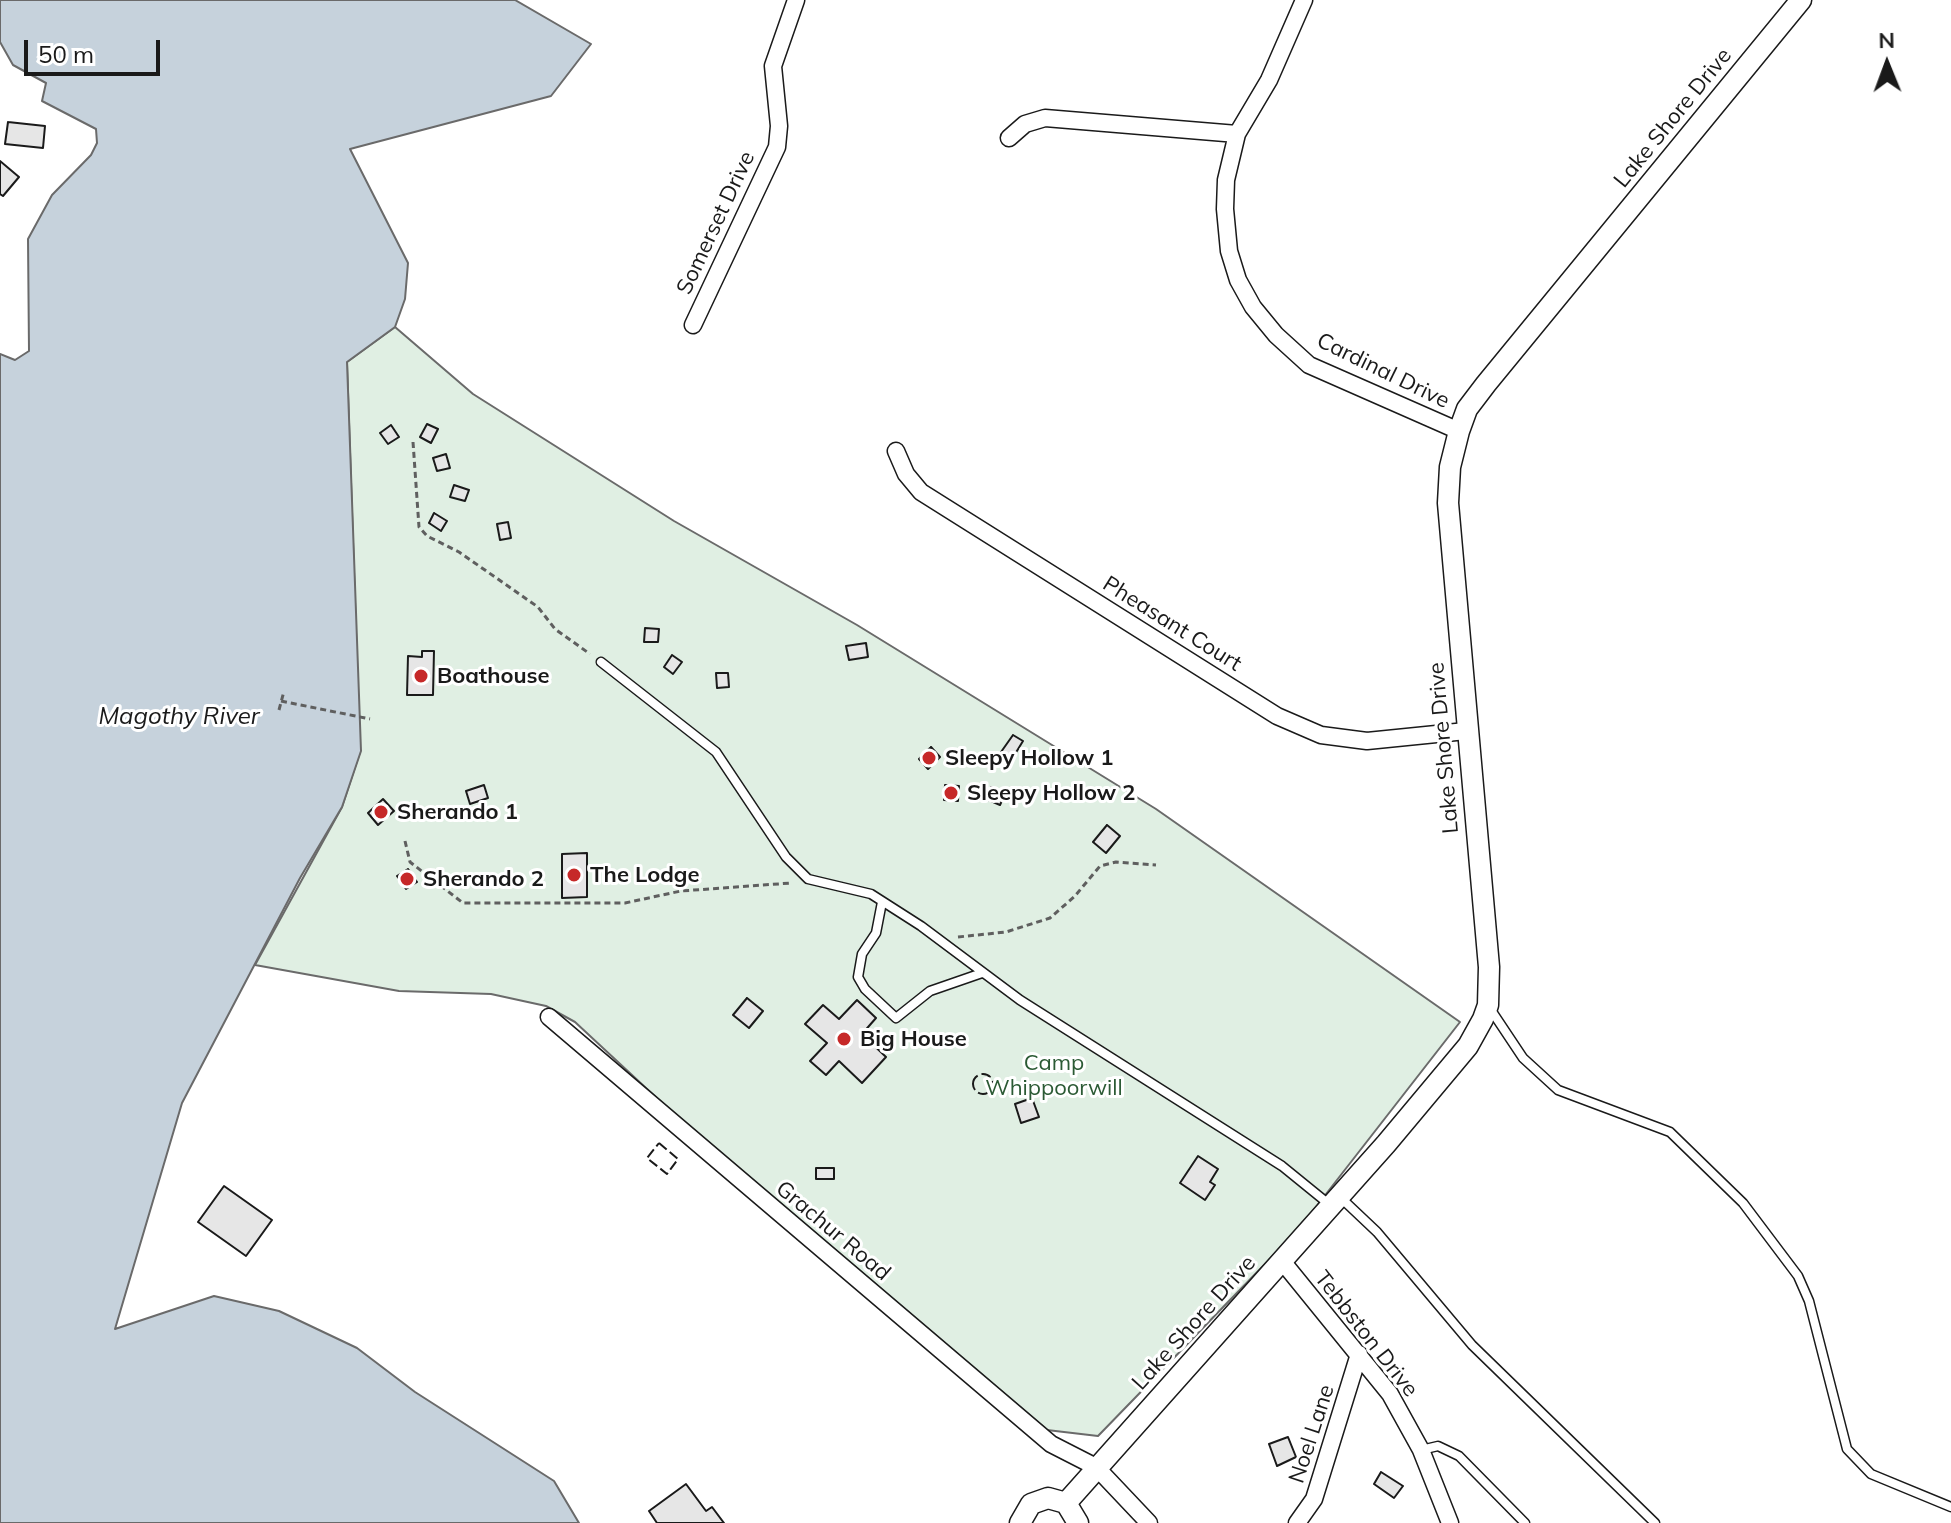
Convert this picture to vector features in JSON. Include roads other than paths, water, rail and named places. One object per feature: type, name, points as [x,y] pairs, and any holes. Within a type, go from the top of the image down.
[{"type":"street","name":"Somerset Drive","points":[[693,325],[777,147],[779,126],[773,66],[796,0]]},
{"type":"street","name":"Cardinal Drive","points":[[1304,0],[1269,80],[1237,134],[1226,180],[1229,251],[1238,280],[1253,307],[1276,335],[1309,365],[1459,431]]},
{"type":"street","name":"Lake Shore Drive","points":[[1066,1503],[1468,1046],[1488,1005],[1489,967],[1448,503],[1450,467],[1459,431],[1467,409],[1486,384],[1801,0]]},
{"type":"street","points":[[1009,138],[1025,124],[1045,118],[1237,134]]},
{"type":"street","name":"Pheasant Court","points":[[896,451],[906,474],[921,492],[1277,716],[1321,735],[1367,741],[1466,731]]},
{"type":"street","name":"Grachur Road","points":[[549,1017],[1051,1444],[1096,1467]]},
{"type":"street","name":"Tebbston Drive","points":[[1282,1261],[1390,1394],[1421,1450],[1450,1523]]},
{"type":"street","name":"Noel Lane","points":[[1297,1523],[1314,1499],[1342,1419],[1359,1354]]},
{"type":"street","points":[[1096,1467],[1149,1523]]},
{"type":"street","points":[[1020,1523],[1024,1511],[1039,1500],[1048,1498],[1066,1503],[1078,1523]]},
{"type":"lane","points":[[601,662],[716,752],[786,857],[808,879],[871,894],[982,973],[1335,1200],[1387,1243],[1472,1345],[1655,1523]]},
{"type":"lane","points":[[882,902],[876,933],[862,954],[858,977],[865,989],[896,1018],[930,991],[982,973]]},
{"type":"lane","points":[[1488,1005],[1523,1058],[1558,1090],[1670,1132],[1743,1203],[1798,1276],[1809,1301],[1847,1449],[1871,1474],[1951,1507]]},
{"type":"lane","points":[[1421,1450],[1438,1446],[1459,1456],[1525,1523]]},
{"type":"water","name":"Magothy River","points":[[0,0],[515,0],[591,44],[551,96],[350,149],[408,263],[405,299],[395,327],[347,362],[361,751],[342,807],[300,878],[182,1103],[115,1329],[214,1296],[279,1311],[357,1348],[415,1392],[554,1481],[579,1523],[0,1523],[0,354],[15,360],[29,351],[28,239],[52,195],[91,155],[97,143],[96,129],[42,101],[46,83],[13,65],[0,42]]},
{"type":"place","name":"Boathouse","points":[[421,676]]},
{"type":"place","name":"Sleepy Hollow 1","points":[[929,758]]},
{"type":"place","name":"Sleepy Hollow 2","points":[[951,793]]},
{"type":"place","name":"Sherando 1","points":[[381,812]]},
{"type":"place","name":"The Lodge","points":[[574,875]]},
{"type":"place","name":"Sherando 2","points":[[407,879]]},
{"type":"place","name":"Big House","points":[[844,1039]]},
{"type":"park label","name":"Camp Whippoorwill","points":[[1054,1076]]}]
